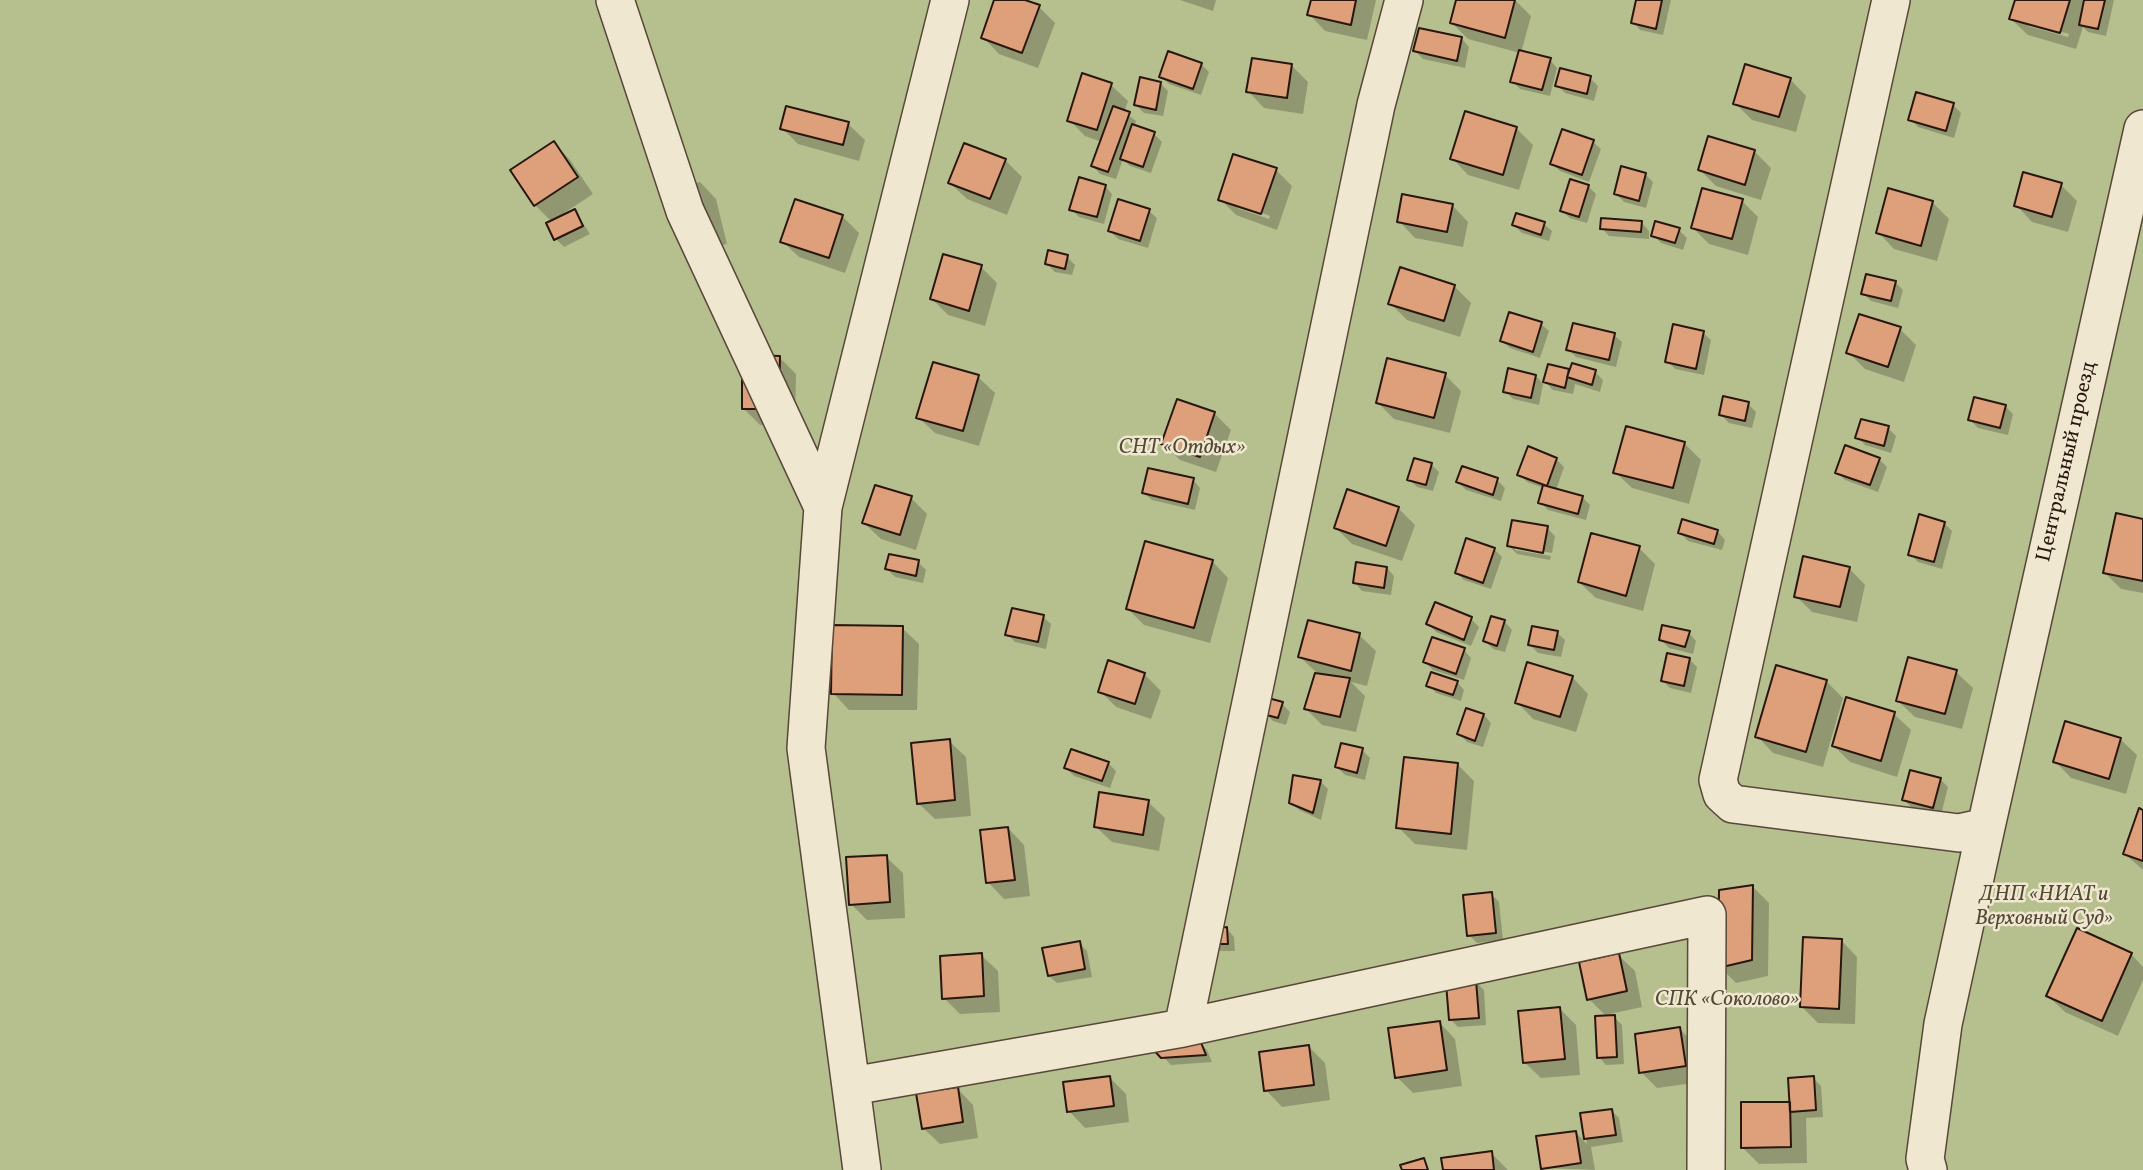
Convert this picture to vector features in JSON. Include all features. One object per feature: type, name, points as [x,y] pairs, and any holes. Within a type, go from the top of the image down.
[{"type":"street","points":[[615,0],[685,211],[823,507]]},
{"type":"street","points":[[862,1170],[806,748],[823,507],[950,0]]},
{"type":"street","points":[[1183,1028],[1376,105],[1404,0]]},
{"type":"street","points":[[1891,0],[1718,780],[1722,794],[1733,804],[1959,833],[1990,811]]},
{"type":"street","name":"Центральный проезд","points":[[1928,1170],[1925,1159],[1943,1024],[2143,129]]},
{"type":"street","points":[[852,1086],[1183,1028],[1707,915],[1706,1170]]},
{"type":"green space","points":[[0,0],[2143,0],[2143,1170],[0,1170]]},
{"type":"building","points":[[994,0],[1025,0],[1040,5],[1022,53],[981,38]]},
{"type":"building","points":[[1311,0],[1356,0],[1351,25],[1307,15]]},
{"type":"building","points":[[1456,0],[1515,0],[1505,38],[1450,23]]},
{"type":"building","points":[[1636,0],[1662,0],[1656,29],[1631,23]]},
{"type":"building","points":[[2015,0],[2070,0],[2060,33],[2009,19]]},
{"type":"building","points":[[2084,0],[2105,0],[2098,29],[2079,25]]},
{"type":"building","points":[[1419,28],[1462,37],[1457,61],[1413,51]]},
{"type":"building","points":[[1519,50],[1551,58],[1542,90],[1510,82]]},
{"type":"building","points":[[1168,51],[1202,63],[1193,89],[1159,77]]},
{"type":"building","points":[[1252,58],[1292,64],[1287,98],[1246,92]]},
{"type":"building","points":[[1745,64],[1791,78],[1779,117],[1733,104]]},
{"type":"building","points":[[1560,68],[1591,76],[1587,94],[1555,86]]},
{"type":"building","points":[[1082,73],[1112,83],[1097,130],[1067,121]]},
{"type":"building","points":[[1140,77],[1161,82],[1156,110],[1134,105]]},
{"type":"building","points":[[1916,92],[1954,103],[1946,131],[1908,120]]},
{"type":"building","points":[[786,106],[849,122],[843,145],[780,129]]},
{"type":"building","points":[[1113,106],[1130,112],[1108,172],[1091,166]]},
{"type":"building","points":[[1465,111],[1517,127],[1503,175],[1450,159]]},
{"type":"building","points":[[1132,124],[1155,132],[1143,167],[1120,159]]},
{"type":"building","points":[[1562,129],[1594,140],[1582,175],[1550,164]]},
{"type":"building","points":[[1708,136],[1755,150],[1745,185],[1698,170]]},
{"type":"building","points":[[554,141],[578,177],[534,206],[510,170]]},
{"type":"building","points":[[964,143],[1006,159],[990,199],[948,183]]},
{"type":"building","points":[[1233,154],[1277,168],[1261,214],[1218,200]]},
{"type":"building","points":[[1621,166],[1646,173],[1639,201],[1614,194]]},
{"type":"building","points":[[2023,172],[2062,183],[2052,217],[2014,206]]},
{"type":"building","points":[[1079,177],[1106,185],[1097,217],[1069,210]]},
{"type":"building","points":[[1570,179],[1589,185],[1579,217],[1560,211]]},
{"type":"building","points":[[1702,188],[1743,199],[1732,239],[1691,228]]},
{"type":"building","points":[[1888,188],[1933,201],[1921,246],[1876,233]]},
{"type":"building","points":[[1402,194],[1453,204],[1447,232],[1397,222]]},
{"type":"building","points":[[795,199],[843,215],[829,258],[780,242]]},
{"type":"building","points":[[1118,199],[1150,209],[1140,241],[1108,231]]},
{"type":"building","points":[[575,209],[583,226],[554,240],[546,223]]},
{"type":"building","points":[[1516,213],[1545,222],[1541,235],[1512,225]]},
{"type":"building","points":[[1601,218],[1642,221],[1641,232],[1600,229]]},
{"type":"building","points":[[1655,221],[1680,228],[1675,243],[1651,236]]},
{"type":"building","points":[[1048,250],[1068,255],[1065,269],[1045,264]]},
{"type":"building","points":[[943,254],[982,265],[969,311],[930,299]]},
{"type":"building","points":[[1400,267],[1455,285],[1444,321],[1388,304]]},
{"type":"building","points":[[1866,274],[1896,281],[1891,301],[1861,294]]},
{"type":"building","points":[[1509,312],[1542,322],[1533,352],[1500,341]]},
{"type":"building","points":[[1859,314],[1901,327],[1888,367],[1846,353]]},
{"type":"building","points":[[1573,323],[1615,333],[1609,360],[1566,350]]},
{"type":"building","points":[[1673,324],[1704,331],[1696,369],[1665,362]]},
{"type":"building","points":[[742,355],[780,356],[779,409],[742,409]]},
{"type":"building","points":[[1387,358],[1446,373],[1434,418],[1376,403]]},
{"type":"building","points":[[933,362],[979,375],[963,431],[916,418]]},
{"type":"building","points":[[1572,363],[1596,370],[1592,385],[1567,377]]},
{"type":"building","points":[[1548,364],[1569,369],[1565,388],[1543,382]]},
{"type":"building","points":[[1508,368],[1536,375],[1531,398],[1503,392]]},
{"type":"building","points":[[1723,396],[1749,402],[1745,421],[1719,415]]},
{"type":"building","points":[[1974,397],[2006,405],[2000,428],[1968,420]]},
{"type":"building","points":[[1177,399],[1215,412],[1200,457],[1161,444]]},
{"type":"building","points":[[1861,419],[1889,426],[1884,446],[1855,438]]},
{"type":"building","points":[[1626,426],[1685,442],[1673,488],[1613,473]]},
{"type":"building","points":[[1845,445],[1880,458],[1870,485],[1835,473]]},
{"type":"building","points":[[1528,446],[1557,458],[1547,486],[1517,475]]},
{"type":"building","points":[[1414,458],[1432,463],[1426,485],[1407,480]]},
{"type":"building","points":[[1462,466],[1498,478],[1493,495],[1456,482]]},
{"type":"building","points":[[1148,468],[1194,478],[1188,504],[1142,493]]},
{"type":"building","points":[[875,485],[912,496],[900,535],[862,523]]},
{"type":"building","points":[[1543,485],[1583,496],[1578,514],[1538,503]]},
{"type":"building","points":[[1347,489],[1399,507],[1386,546],[1334,528]]},
{"type":"building","points":[[2116,513],[2143,519],[2143,581],[2103,573]]},
{"type":"building","points":[[1919,514],[1945,522],[1934,562],[1908,555]]},
{"type":"building","points":[[1682,519],[1718,530],[1714,544],[1678,533]]},
{"type":"building","points":[[1512,520],[1548,526],[1543,553],[1507,546]]},
{"type":"building","points":[[1591,533],[1640,546],[1626,596],[1578,582]]},
{"type":"building","points":[[1466,538],[1495,548],[1483,583],[1455,573]]},
{"type":"building","points":[[1145,541],[1213,560],[1194,628],[1126,609]]},
{"type":"building","points":[[889,554],[919,560],[916,576],[885,569]]},
{"type":"building","points":[[1803,556],[1850,567],[1840,607],[1794,597]]},
{"type":"building","points":[[1356,562],[1387,567],[1384,588],[1353,583]]},
{"type":"building","points":[[1435,602],[1472,617],[1464,640],[1426,624]]},
{"type":"building","points":[[1012,608],[1044,615],[1038,642],[1005,635]]},
{"type":"building","points":[[1491,616],[1505,620],[1497,646],[1483,641]]},
{"type":"building","points":[[1308,620],[1360,633],[1351,671],[1298,657]]},
{"type":"building","points":[[832,625],[903,626],[902,695],[831,694]]},
{"type":"building","points":[[1662,625],[1690,631],[1685,647],[1659,640]]},
{"type":"building","points":[[1532,626],[1558,631],[1554,650],[1528,645]]},
{"type":"building","points":[[1432,637],[1465,648],[1456,674],[1423,662]]},
{"type":"building","points":[[1667,653],[1690,658],[1684,686],[1661,681]]},
{"type":"building","points":[[1908,657],[1957,670],[1945,714],[1896,701]]},
{"type":"building","points":[[1108,660],[1145,673],[1135,704],[1098,692]]},
{"type":"building","points":[[1527,662],[1573,676],[1560,717],[1515,703]]},
{"type":"building","points":[[1776,665],[1827,680],[1806,752],[1755,737]]},
{"type":"building","points":[[1431,672],[1458,681],[1453,695],[1426,686]]},
{"type":"building","points":[[1315,673],[1350,678],[1340,717],[1304,709]]},
{"type":"building","points":[[1846,697],[1895,712],[1881,761],[1832,746]]},
{"type":"building","points":[[1268,698],[1283,702],[1278,718],[1263,714]]},
{"type":"building","points":[[1466,708],[1484,714],[1475,741],[1457,734]]},
{"type":"building","points":[[2065,721],[2121,738],[2109,779],[2053,762]]},
{"type":"building","points":[[950,739],[955,800],[917,804],[911,743]]},
{"type":"building","points":[[1341,743],[1363,748],[1357,773],[1335,767]]},
{"type":"building","points":[[1071,749],[1109,762],[1102,781],[1064,768]]},
{"type":"building","points":[[1404,757],[1458,763],[1451,834],[1396,828]]},
{"type":"building","points":[[1910,770],[1941,778],[1933,808],[1902,800]]},
{"type":"building","points":[[1293,775],[1321,780],[1313,813],[1289,803]]},
{"type":"building","points":[[1099,792],[1149,800],[1143,835],[1094,827]]},
{"type":"building","points":[[2139,808],[2143,810],[2143,861],[2123,854]]},
{"type":"building","points":[[1008,827],[1015,880],[986,883],[980,830]]},
{"type":"building","points":[[887,855],[890,902],[849,905],[846,857]]},
{"type":"building","points":[[1753,885],[1752,960],[1718,968],[1719,890]]},
{"type":"building","points":[[1492,892],[1496,933],[1467,936],[1463,895]]},
{"type":"building","points":[[1227,927],[1228,944],[1210,944],[1209,928]]},
{"type":"building","points":[[2077,928],[2132,953],[2102,1021],[2046,996]]},
{"type":"building","points":[[1803,937],[1842,939],[1839,1009],[1800,1007]]},
{"type":"building","points":[[1080,941],[1085,969],[1048,976],[1042,948]]},
{"type":"building","points":[[982,953],[984,996],[942,999],[940,956]]},
{"type":"building","points":[[1619,953],[1627,991],[1587,1000],[1579,962]]},
{"type":"building","points":[[1476,980],[1479,1018],[1449,1020],[1446,983]]},
{"type":"building","points":[[1560,1007],[1565,1059],[1523,1063],[1518,1011]]},
{"type":"building","points":[[1615,1015],[1617,1057],[1597,1058],[1595,1016]]},
{"type":"building","points":[[1440,1021],[1447,1070],[1395,1078],[1388,1028]]},
{"type":"building","points":[[1680,1027],[1686,1066],[1639,1073],[1635,1034]]},
{"type":"building","points":[[1200,1040],[1206,1055],[1161,1058],[1150,1046]]},
{"type":"building","points":[[1309,1045],[1314,1085],[1264,1091],[1259,1052]]},
{"type":"building","points":[[1110,1076],[1114,1106],[1067,1112],[1063,1082]]},
{"type":"building","points":[[1814,1076],[1816,1110],[1790,1112],[1788,1078]]},
{"type":"building","points":[[958,1087],[963,1122],[922,1129],[916,1093]]},
{"type":"building","points":[[1741,1102],[1790,1102],[1791,1147],[1741,1148]]},
{"type":"building","points":[[1612,1109],[1616,1135],[1584,1139],[1580,1113]]},
{"type":"building","points":[[1576,1131],[1581,1163],[1541,1169],[1536,1136]]},
{"type":"building","points":[[1492,1151],[1494,1170],[1443,1170],[1441,1158]]},
{"type":"building","points":[[1424,1158],[1428,1170],[1402,1170],[1400,1165]]},
{"type":"park label","name":"СНТ «Отдых»","points":[[1182,449]]},
{"type":"park label","name":"ДНП «НИАТ и Верховный Суд»","points":[[2044,908]]},
{"type":"park label","name":"СПК «Соколово»","points":[[1727,1001]]}]
